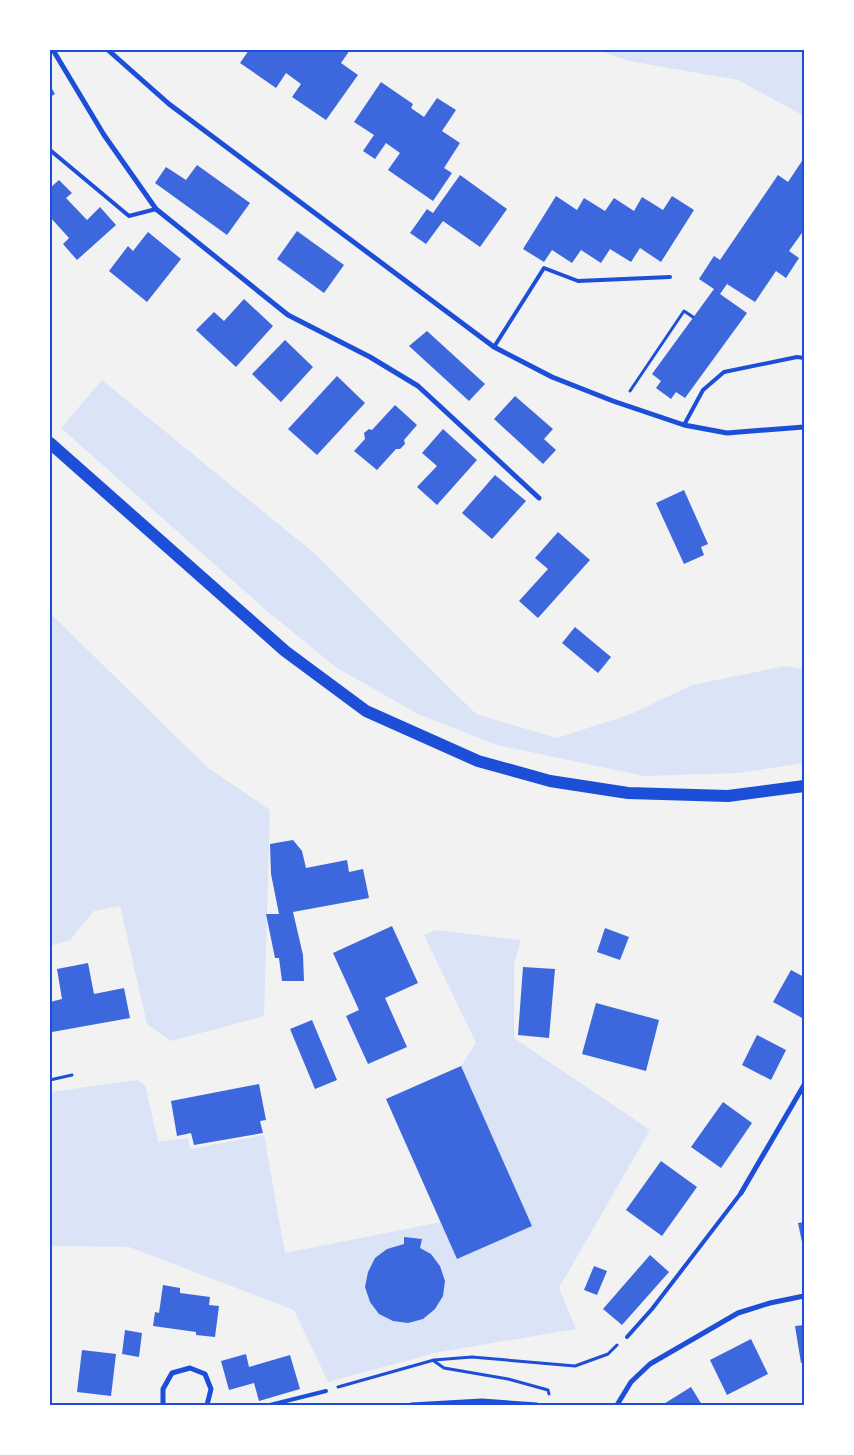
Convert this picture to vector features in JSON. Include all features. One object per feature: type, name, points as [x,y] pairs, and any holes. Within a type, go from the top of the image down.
[{"type":"main road","points":[[50,443],[285,652],[366,711],[478,761],[550,781],[628,793],[728,796],[804,786]]},
{"type":"street","points":[[53,50],[104,135],[156,209],[288,315],[370,357],[418,386],[539,498]]},
{"type":"street","points":[[108,50],[169,104],[494,347],[552,377],[621,404],[684,425],[727,432],[804,426]]},
{"type":"street","points":[[741,1193],[804,1085]]},
{"type":"street","points":[[617,1405],[631,1382],[650,1364],[738,1313],[770,1303],[804,1296]]},
{"type":"street","points":[[163,1405],[163,1389],[172,1373],[190,1368],[205,1374],[211,1389],[207,1405]]},
{"type":"street","points":[[411,1405],[482,1401],[537,1405]]},
{"type":"lane","points":[[50,150],[129,216],[156,209]]},
{"type":"lane","points":[[494,347],[544,268],[578,281],[670,277]]},
{"type":"lane","points":[[684,425],[703,390],[724,372],[797,357],[804,358]]},
{"type":"lane","points":[[627,1337],[652,1309],[741,1193]]},
{"type":"lane","points":[[270,1405],[326,1391]]},
{"type":"path","points":[[621,404],[684,311],[693,317]]},
{"type":"path","points":[[50,1080],[72,1075]]},
{"type":"path","points":[[326,1391],[434,1360],[472,1357],[574,1366],[608,1354],[627,1337]]},
{"type":"path","points":[[434,1360],[444,1368],[508,1379],[548,1390],[550,1398]]},
{"type":"shaded area","points":[[597,50],[804,50],[804,116],[738,80],[629,61]]},
{"type":"shaded area","points":[[102,380],[314,553],[476,714],[557,738],[631,714],[692,685],[785,666],[804,669],[804,763],[739,773],[644,776],[497,745],[418,714],[337,668],[267,611],[61,428]]},
{"type":"shaded area","points":[[50,613],[207,767],[270,810],[264,1016],[171,1041],[147,1024],[120,906],[94,911],[70,940],[50,946]]},
{"type":"shaded area","points":[[436,930],[521,940],[514,964],[514,1038],[650,1130],[559,1288],[576,1329],[439,1352],[328,1382],[294,1310],[129,1247],[50,1246],[50,1092],[138,1080],[146,1087],[158,1142],[188,1138],[190,1149],[264,1135],[285,1253],[441,1222],[457,1259],[532,1226],[461,1066],[476,1043],[424,935]]},
{"type":"building","points":[[249,50],[254,52],[256,50],[350,50],[341,63],[358,75],[326,120],[292,97],[301,84],[286,73],[276,88],[240,63]]},
{"type":"building","points":[[381,82],[413,104],[411,108],[424,117],[437,98],[456,110],[442,131],[460,143],[444,168],[452,173],[433,201],[388,170],[400,153],[386,143],[375,159],[363,151],[374,135],[354,122]]},
{"type":"building","points":[[50,85],[55,94],[50,97]]},
{"type":"building","points":[[804,158],[804,230],[789,251],[799,258],[786,278],[776,271],[755,302],[727,284],[720,294],[747,313],[685,398],[676,392],[671,399],[656,388],[661,381],[652,374],[714,289],[699,279],[714,256],[720,260],[778,175],[788,182]]},
{"type":"building","points":[[197,165],[250,203],[227,235],[155,183],[166,167],[186,180]]},
{"type":"building","points":[[460,175],[507,209],[480,247],[443,221],[426,244],[410,233],[427,209],[433,213]]},
{"type":"building","points":[[59,180],[72,193],[66,198],[87,220],[100,207],[116,225],[77,260],[63,244],[69,238],[50,217],[50,188]]},
{"type":"building","points":[[556,196],[577,210],[584,198],[605,211],[614,198],[634,211],[642,197],[663,210],[672,196],[694,210],[661,262],[640,248],[631,262],[610,249],[601,263],[581,250],[572,263],[552,250],[544,262],[523,249]]},
{"type":"building","points":[[297,231],[344,265],[324,293],[277,259]]},
{"type":"building","points":[[148,232],[181,259],[147,302],[109,271],[128,246],[133,251]]},
{"type":"building","points":[[244,299],[273,326],[236,367],[196,330],[214,312],[224,321]]},
{"type":"building","points":[[427,331],[485,384],[469,401],[409,346]]},
{"type":"building","points":[[285,340],[313,367],[281,402],[252,374]]},
{"type":"building","points":[[337,376],[365,403],[317,455],[288,429]]},
{"type":"building","points":[[515,396],[553,429],[544,439],[556,450],[543,464],[494,419]]},
{"type":"building","points":[[395,405],[417,425],[404,440],[405,444],[400,449],[396,449],[377,470],[354,451],[365,439],[364,433],[369,429],[372,430]]},
{"type":"building","points":[[443,429],[477,460],[437,505],[417,487],[437,466],[422,453]]},
{"type":"building","points":[[495,475],[526,501],[492,539],[462,513]]},
{"type":"building","points":[[684,490],[708,544],[701,547],[704,555],[684,564],[656,503]]},
{"type":"building","points":[[558,532],[590,560],[538,618],[519,601],[548,569],[535,558]]},
{"type":"building","points":[[575,627],[611,657],[598,673],[562,643]]},
{"type":"building","points":[[293,840],[302,851],[306,868],[347,860],[349,872],[363,869],[369,898],[293,912],[303,955],[304,981],[282,981],[279,958],[275,958],[266,914],[279,914],[271,874],[270,844]]},
{"type":"building","points":[[392,926],[418,983],[385,998],[407,1047],[368,1064],[346,1016],[359,1010],[333,953]]},
{"type":"building","points":[[605,928],[629,937],[620,960],[597,952]]},
{"type":"building","points":[[88,963],[94,994],[124,988],[130,1018],[52,1032],[50,1002],[62,999],[57,969]]},
{"type":"building","points":[[523,967],[555,969],[549,1038],[518,1035]]},
{"type":"building","points":[[791,970],[804,977],[804,1019],[773,1002]]},
{"type":"building","points":[[596,1003],[659,1020],[646,1071],[582,1054]]},
{"type":"building","points":[[312,1020],[337,1080],[315,1089],[290,1029]]},
{"type":"building","points":[[757,1035],[786,1050],[771,1080],[742,1065]]},
{"type":"building","points":[[461,1066],[532,1226],[457,1259],[386,1099]]},
{"type":"building","points":[[259,1084],[266,1120],[260,1121],[263,1133],[194,1145],[191,1133],[177,1136],[171,1101]]},
{"type":"building","points":[[723,1102],[752,1123],[721,1168],[691,1147]]},
{"type":"building","points":[[661,1161],[697,1187],[662,1236],[626,1210]]},
{"type":"building","points":[[804,1222],[804,1247],[803,1247],[798,1223]]},
{"type":"building","points":[[404,1237],[422,1239],[420,1248],[431,1254],[440,1266],[445,1281],[443,1296],[435,1309],[423,1319],[408,1323],[393,1321],[379,1314],[370,1302],[365,1287],[368,1272],[375,1258],[387,1249],[404,1244]]},
{"type":"building","points":[[650,1255],[669,1272],[622,1325],[603,1309]]},
{"type":"building","points":[[594,1266],[607,1271],[597,1295],[584,1290]]},
{"type":"building","points":[[163,1285],[180,1288],[180,1293],[210,1297],[209,1305],[219,1306],[215,1337],[196,1335],[196,1332],[153,1326],[155,1312],[159,1313]]},
{"type":"building","points":[[804,1325],[804,1362],[801,1363],[795,1326]]},
{"type":"building","points":[[125,1330],[142,1333],[139,1357],[122,1354]]},
{"type":"building","points":[[751,1339],[768,1374],[727,1395],[710,1360]]},
{"type":"building","points":[[82,1350],[116,1354],[111,1396],[77,1392]]},
{"type":"building","points":[[246,1354],[249,1367],[290,1355],[300,1389],[259,1401],[254,1383],[229,1390],[221,1361]]},
{"type":"building","points":[[691,1387],[702,1405],[662,1405]]}]
